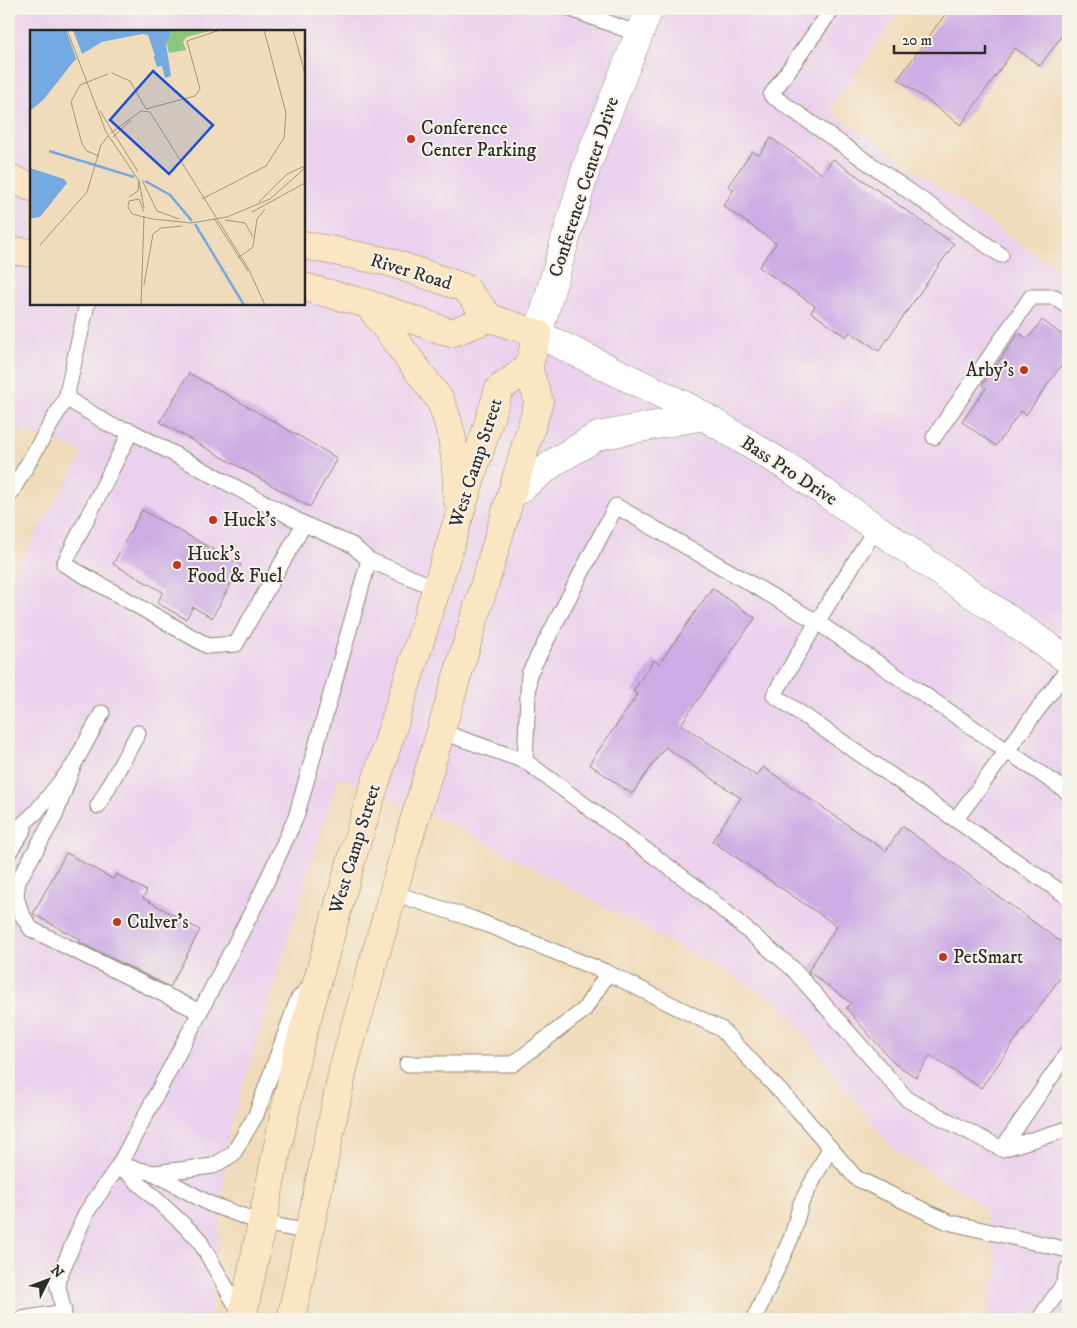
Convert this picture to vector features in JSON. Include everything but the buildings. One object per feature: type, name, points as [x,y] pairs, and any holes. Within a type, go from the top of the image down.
[{"type":"main road","points":[[9,178],[30,187]]},
{"type":"main road","points":[[9,188],[30,192]]},
{"type":"main road","name":"River Road","points":[[305,246],[389,262],[465,288],[490,318]]},
{"type":"main road","points":[[9,250],[30,254]]},
{"type":"main road","points":[[9,255],[30,254]]},
{"type":"main road","points":[[305,287],[368,304],[450,333],[490,318]]},
{"type":"main road","points":[[368,304],[426,379],[446,415],[454,446],[457,474],[456,522]]},
{"type":"main road","name":"Bass Pro Drive","points":[[490,318],[538,334]]},
{"type":"main road","name":"Conference Center Drive","points":[[528,368],[538,334]]},
{"type":"main road","points":[[291,1319],[344,1065],[539,401],[528,368]]},
{"type":"main road","name":"West Camp Street","points":[[243,1318],[297,1054],[354,851],[499,389],[528,368]]},
{"type":"street","name":"Conference Center Drive","points":[[538,334],[587,165],[648,9]]},
{"type":"street","name":"Bass Pro Drive","points":[[538,334],[703,416],[788,468],[1068,660]]},
{"type":"street","points":[[512,494],[556,460],[598,436],[703,416]]},
{"type":"lane","points":[[571,9],[638,34]]},
{"type":"lane","points":[[832,9],[771,95],[1001,255]]},
{"type":"lane","points":[[934,437],[1031,297],[1055,297],[1068,307]]},
{"type":"lane","points":[[9,496],[66,398],[87,305]]},
{"type":"lane","points":[[66,398],[112,426],[131,431],[304,524],[352,546],[369,560],[436,588]]},
{"type":"lane","points":[[131,431],[64,564],[208,646],[236,644],[304,524]]},
{"type":"lane","points":[[525,761],[528,674],[616,506],[817,622],[1068,792]]},
{"type":"lane","points":[[876,528],[774,695],[1068,897]]},
{"type":"lane","points":[[22,1319],[64,1312],[58,1282],[86,1213],[118,1165],[260,896],[296,816],[369,560]]},
{"type":"lane","points":[[956,819],[1068,669]]},
{"type":"lane","points":[[31,929],[21,914],[16,896],[18,881],[55,816],[73,766],[102,713]]},
{"type":"lane","points":[[98,806],[138,732]]},
{"type":"lane","points":[[442,732],[525,761],[696,886],[792,968],[908,1100],[1002,1149],[1068,1129]]},
{"type":"lane","points":[[9,852],[36,812],[73,766]]},
{"type":"lane","points":[[9,837],[36,812]]},
{"type":"lane","points":[[393,893],[472,919],[608,973],[721,1029],[856,1178],[948,1222],[1068,1250]]},
{"type":"lane","points":[[9,915],[31,929],[200,1012]]},
{"type":"lane","points":[[407,1064],[513,1064],[584,1010],[608,973]]},
{"type":"lane","points":[[154,1173],[213,1166],[233,1154],[256,1115],[298,999],[318,978]]},
{"type":"lane","points":[[1002,1149],[1068,1052]]},
{"type":"lane","points":[[754,1319],[792,1236],[801,1203],[830,1148]]},
{"type":"lane","points":[[118,1165],[154,1173],[210,1204],[262,1223],[309,1232]]},
{"type":"lane","points":[[118,1165],[198,1238],[243,1318]]},
{"type":"lane","points":[[1044,1318],[1064,1283],[1068,1268]]},
{"type":"shaded area","points":[[9,9],[902,9],[829,110],[1068,278],[1068,1319],[986,1319],[998,1266],[982,1205],[893,1149],[776,1000],[454,825],[338,777],[228,1134],[210,1319],[9,1319],[9,580],[84,452],[9,426]]},
{"type":"place","name":"Conference Center Parking","points":[[411,139]]},
{"type":"place","name":"Arby's","points":[[1024,370]]},
{"type":"place","name":"Huck's","points":[[213,520]]},
{"type":"place","name":"Huck's Food & Fuel","points":[[177,565]]},
{"type":"place","name":"Culver's","points":[[117,922]]},
{"type":"place","name":"PetSmart","points":[[943,957]]}]
